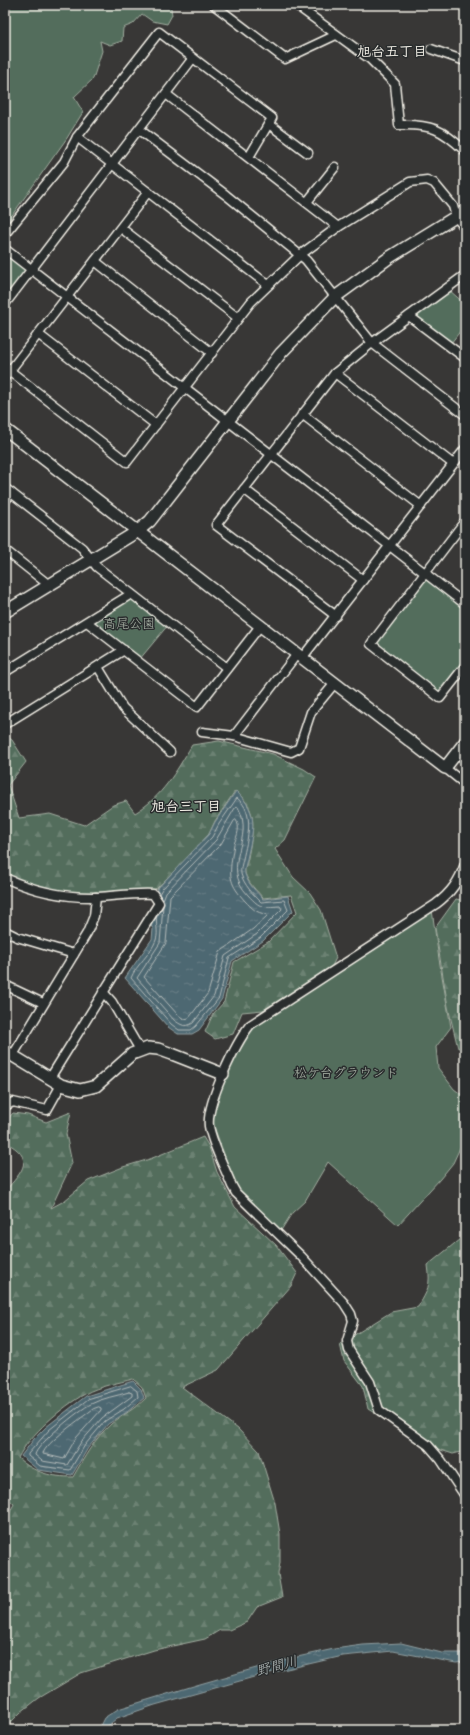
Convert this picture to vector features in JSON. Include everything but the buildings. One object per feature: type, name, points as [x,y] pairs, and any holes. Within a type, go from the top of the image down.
[{"type":"street","points":[[214,5],[286,59],[336,35]]},
{"type":"street","points":[[296,5],[370,60],[396,84],[399,126],[422,126],[437,129],[465,151]]},
{"type":"street","points":[[5,234],[64,162],[77,138],[159,32],[272,118],[249,157]]},
{"type":"street","points":[[431,50],[465,61]]},
{"type":"street","points":[[5,304],[140,130],[193,58]]},
{"type":"street","points":[[166,94],[338,227]]},
{"type":"street","points":[[269,124],[308,153]]},
{"type":"street","points":[[140,130],[226,195],[306,260],[372,343],[465,415]]},
{"type":"street","points":[[77,138],[113,164],[268,285]]},
{"type":"street","points":[[307,202],[334,167]]},
{"type":"street","points":[[148,192],[7,372],[127,462],[238,318],[268,285],[300,255],[338,227],[410,182],[427,180],[434,183],[460,214],[465,228]]},
{"type":"street","points":[[5,612],[138,531],[150,520],[281,354],[335,297],[390,257],[460,214]]},
{"type":"street","points":[[121,228],[238,318]]},
{"type":"street","points":[[5,248],[462,602],[465,593]]},
{"type":"street","points":[[95,261],[212,353]]},
{"type":"street","points":[[336,616],[216,525],[334,373],[372,343],[465,275]]},
{"type":"street","points":[[409,316],[465,358]]},
{"type":"street","points":[[38,334],[156,425]]},
{"type":"street","points":[[334,373],[453,464]]},
{"type":"street","points":[[302,414],[421,506]]},
{"type":"street","points":[[5,429],[465,784]]},
{"type":"street","points":[[234,736],[299,656],[336,616],[362,580],[465,449]]},
{"type":"street","points":[[244,489],[362,580]]},
{"type":"street","points":[[5,501],[8,491],[82,548],[97,567],[227,668]]},
{"type":"street","points":[[465,521],[371,644],[440,698],[465,666]]},
{"type":"street","points":[[5,550],[49,585]]},
{"type":"street","points":[[5,672],[131,594]]},
{"type":"street","points":[[87,622],[197,707],[260,626]]},
{"type":"street","points":[[5,724],[124,650]]},
{"type":"street","points":[[98,667],[123,708],[170,752]]},
{"type":"street","points":[[202,732],[234,736],[291,752],[299,748],[312,712],[335,683]]},
{"type":"street","points":[[445,768],[465,742]]},
{"type":"street","points":[[465,864],[452,891],[436,904],[250,1025],[243,1034],[223,1074],[210,1111],[209,1126],[232,1186],[241,1198],[301,1256],[344,1303],[351,1314],[353,1321],[347,1341],[348,1350],[370,1382],[379,1410],[428,1445],[441,1460],[465,1496]]},
{"type":"street","points":[[5,878],[54,894],[96,897],[154,894],[159,903],[50,1078]]},
{"type":"street","points":[[96,897],[94,916],[87,933],[43,1003],[9,1053],[61,1085],[80,1090],[96,1086],[132,1054],[148,1048],[158,1049],[223,1074]]},
{"type":"street","points":[[5,931],[17,937],[74,954]]},
{"type":"street","points":[[5,985],[43,1003]]},
{"type":"street","points":[[103,992],[112,1002],[140,1050]]},
{"type":"street","points":[[5,1106],[13,1102],[47,1110],[61,1085]]},
{"type":"green space","points":[[5,5],[167,5],[171,8],[172,15],[167,24],[152,21],[142,14],[133,24],[123,28],[122,41],[110,45],[100,41],[102,51],[93,79],[74,97],[83,112],[67,138],[5,225]]},
{"type":"green space","points":[[5,251],[29,270],[5,300]]},
{"type":"green space","points":[[449,290],[465,304],[465,325],[451,343],[414,316]]},
{"type":"green space","points":[[426,580],[465,609],[465,661],[439,692],[376,643]]},
{"type":"green space","name":"高尾公園","points":[[130,597],[168,625],[139,660],[89,622]]},
{"type":"green space","points":[[5,735],[12,740],[26,762],[8,785],[19,818],[50,814],[84,825],[113,805],[126,801],[135,813],[153,799],[168,783],[192,745],[219,741],[273,754],[304,769],[316,777],[285,840],[275,849],[293,877],[310,893],[321,910],[336,958],[331,968],[263,1010],[242,1012],[233,1034],[215,1039],[205,1032],[213,1014],[224,1002],[234,962],[268,942],[297,912],[291,895],[263,898],[246,877],[245,869],[253,822],[249,806],[235,791],[215,821],[209,834],[157,888],[147,892],[118,894],[66,893],[28,884],[5,874]]},
{"type":"green space","points":[[456,899],[465,901],[465,1045],[458,1048],[448,1007],[435,928]]},
{"type":"green space","name":"松ケ台グラウンド","points":[[432,910],[451,1027],[436,1047],[438,1068],[454,1089],[465,1097],[465,1137],[453,1163],[398,1225],[328,1162],[305,1201],[292,1213],[280,1232],[244,1199],[235,1184],[213,1124],[215,1108],[221,1087],[248,1034],[259,1023]]},
{"type":"green space","points":[[71,1112],[66,1134],[72,1163],[51,1208],[64,1201],[88,1181],[123,1167],[150,1159],[203,1137],[209,1147],[217,1172],[235,1207],[276,1245],[297,1273],[291,1286],[218,1370],[182,1387],[238,1429],[259,1451],[275,1503],[280,1534],[280,1563],[278,1574],[282,1597],[257,1607],[247,1622],[229,1630],[220,1630],[205,1639],[154,1650],[81,1673],[39,1698],[21,1712],[5,1728],[5,1521],[14,1504],[5,1497],[5,1191],[21,1171],[23,1159],[21,1154],[15,1148],[5,1142],[5,1122],[13,1113],[28,1115],[46,1122]],"holes":[[[133,1379],[142,1387],[146,1398],[111,1424],[99,1436],[73,1477],[51,1475],[37,1471],[18,1458],[23,1449],[38,1431],[57,1413],[76,1399],[90,1391]]]},
{"type":"green space","points":[[465,1235],[465,1451],[453,1454],[425,1445],[368,1409],[363,1386],[344,1361],[340,1344],[391,1312],[418,1307],[428,1288],[428,1265]]},
{"type":"water","points":[[236,791],[249,807],[253,823],[245,868],[246,878],[263,899],[288,896],[293,911],[263,941],[232,961],[222,999],[199,1030],[192,1034],[178,1034],[168,1027],[125,978],[152,939],[153,929],[150,924],[157,889],[209,834],[215,822]]},
{"type":"water","points":[[133,1381],[141,1389],[144,1398],[127,1412],[108,1424],[88,1448],[72,1475],[38,1470],[21,1456],[34,1439],[46,1427],[86,1396]]},
{"type":"water","name":"野間川","points":[[401,1643],[442,1653],[465,1653],[465,1662],[456,1663],[393,1651],[343,1656],[261,1675],[155,1705],[117,1718],[110,1724],[107,1730],[98,1730],[104,1718],[118,1709],[200,1684],[288,1659],[334,1649],[363,1645]]},
{"type":"district","name":"旭台五丁目","points":[[392,52]]},
{"type":"district","name":"旭台三丁目","points":[[186,807]]}]
